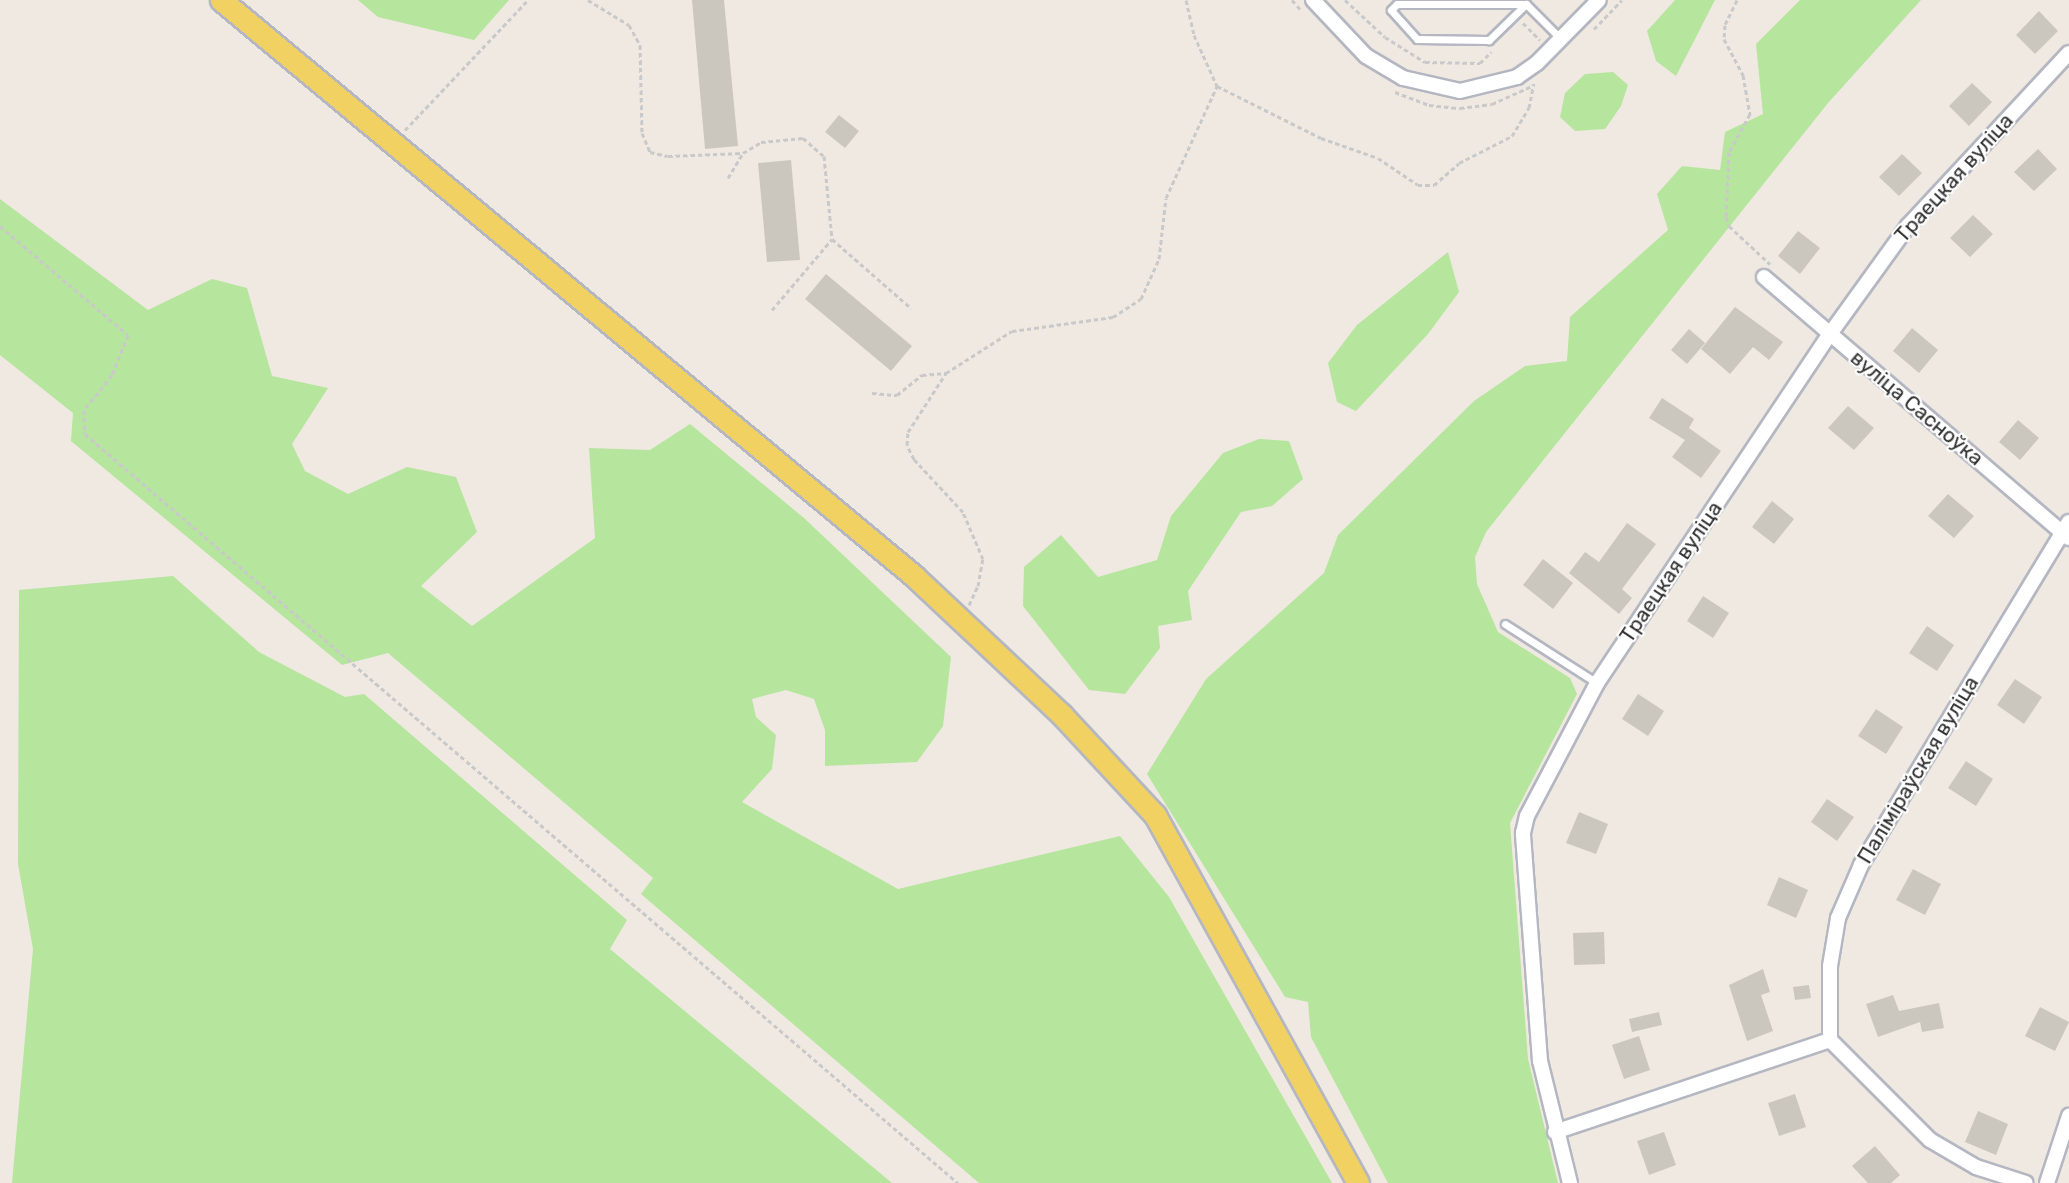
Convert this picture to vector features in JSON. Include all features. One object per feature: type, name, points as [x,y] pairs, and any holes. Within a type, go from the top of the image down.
[{"type":"main road","points":[[221,0],[914,576],[1062,716],[1155,815],[1359,1183]]},
{"type":"street","points":[[1313,0],[1366,56],[1403,78],[1432,88],[1460,91],[1490,86],[1537,63],[1599,0]]},
{"type":"street","name":"Траецкая вуліца","points":[[1569,1183],[1555,1132],[1540,1061],[1523,833],[1527,816],[1597,683],[1830,334],[1908,226],[2069,53]]},
{"type":"street","name":"вуліца Сасноўка","points":[[1764,277],[2066,531]]},
{"type":"street","name":"Паліміраўская вуліца","points":[[1830,1040],[1830,966],[1838,918],[1861,865],[2066,531]]},
{"type":"street","points":[[1555,1132],[1830,1040],[1930,1140],[1976,1167],[2026,1183]]},
{"type":"street","points":[[2047,1183],[2069,1116]]},
{"type":"lane","points":[[1526,4],[1489,40],[1417,39],[1391,10],[1397,4],[1526,4],[1561,39]]},
{"type":"lane","points":[[1504,624],[1597,683]]},
{"type":"path","points":[[393,143],[528,0]]},
{"type":"path","points":[[588,0],[629,25],[640,45],[642,133],[650,152],[668,156],[743,153]]},
{"type":"path","points":[[1186,0],[1194,35],[1217,86],[1321,138],[1378,158],[1418,185],[1434,185],[1459,163],[1512,136],[1529,108],[1537,63]]},
{"type":"path","points":[[1292,0],[1307,16]]},
{"type":"path","points":[[1592,30],[1622,0]]},
{"type":"path","points":[[1737,0],[1725,25],[1724,39],[1743,75],[1750,114],[1729,152],[1726,217],[1729,226],[1771,262],[1764,277]]},
{"type":"path","points":[[1389,88],[1429,105],[1460,108],[1492,104],[1533,86],[1541,80]]},
{"type":"path","points":[[961,620],[978,586],[983,559],[963,512],[907,445],[908,432],[946,373],[1012,331],[1113,317],[1141,299],[1159,259],[1166,198],[1217,86]]},
{"type":"path","points":[[728,178],[743,153],[761,142],[803,138],[824,156],[832,239],[911,308]]},
{"type":"path","points":[[0,226],[128,334],[112,375],[84,410],[85,434],[958,1183]]},
{"type":"path","points":[[772,310],[832,239]]},
{"type":"path","points":[[872,393],[897,394],[922,375],[946,373]]},
{"type":"green space","points":[[358,0],[509,0],[474,40],[378,17]]},
{"type":"green space","points":[[1675,0],[1715,0],[1676,76],[1656,61],[1647,31]]},
{"type":"green space","points":[[1800,0],[1921,0],[1828,103],[1486,532],[1475,557],[1477,584],[1498,632],[1570,678],[1577,694],[1510,823],[1528,1059],[1558,1183],[1388,1183],[1311,1037],[1308,1002],[1285,997],[1147,774],[1206,679],[1324,573],[1338,535],[1474,401],[1525,366],[1567,361],[1570,317],[1668,230],[1657,194],[1682,166],[1720,170],[1725,132],[1763,114],[1756,44]]},
{"type":"green space","points":[[1613,72],[1628,85],[1621,106],[1605,129],[1575,131],[1560,117],[1565,93],[1585,74]]},
{"type":"green space","points":[[0,199],[148,310],[212,279],[247,288],[272,376],[328,388],[292,444],[305,471],[348,494],[407,467],[456,477],[477,532],[421,586],[472,626],[595,538],[589,448],[650,450],[690,424],[804,518],[951,657],[943,726],[917,762],[825,766],[825,730],[814,699],[786,690],[752,699],[756,717],[776,735],[772,769],[742,802],[898,889],[1120,836],[1169,897],[1332,1183],[979,1183],[641,894],[653,878],[388,653],[342,665],[71,441],[73,413],[0,355]]},
{"type":"green space","points":[[1448,252],[1459,292],[1428,334],[1356,411],[1337,402],[1328,363],[1357,325]]},
{"type":"green space","points":[[1259,439],[1289,441],[1303,479],[1272,506],[1241,512],[1188,591],[1192,620],[1158,626],[1160,648],[1125,694],[1089,690],[1023,606],[1024,567],[1061,535],[1098,577],[1157,560],[1171,516],[1223,453]]},
{"type":"green space","points":[[173,576],[259,652],[345,697],[364,694],[627,920],[610,949],[892,1183],[12,1183],[33,949],[18,864],[19,590]]},
{"type":"building","points":[[692,0],[724,0],[738,146],[705,149]]},
{"type":"building","points":[[2039,11],[2058,31],[2035,54],[2016,35]]},
{"type":"building","points":[[1972,83],[1992,102],[1969,126],[1949,106]]},
{"type":"building","points":[[839,115],[859,131],[845,148],[825,132]]},
{"type":"building","points":[[2038,149],[2057,169],[2034,191],[2014,172]]},
{"type":"building","points":[[1902,154],[1922,173],[1899,196],[1879,177]]},
{"type":"building","points":[[791,160],[800,260],[767,262],[758,163]]},
{"type":"building","points":[[1973,215],[1993,234],[1970,257],[1950,238]]},
{"type":"building","points":[[1798,231],[1820,248],[1800,274],[1778,256]]},
{"type":"building","points":[[826,274],[912,346],[891,371],[805,299]]},
{"type":"building","points":[[1735,307],[1783,342],[1769,360],[1753,347],[1730,374],[1701,349]]},
{"type":"building","points":[[1912,328],[1938,350],[1919,373],[1893,351]]},
{"type":"building","points":[[1689,329],[1705,343],[1687,364],[1671,350]]},
{"type":"building","points":[[1662,398],[1694,419],[1689,428],[1721,451],[1701,478],[1672,457],[1685,440],[1649,418]]},
{"type":"building","points":[[1848,406],[1874,428],[1854,450],[1828,428]]},
{"type":"building","points":[[2018,420],[2039,438],[2020,460],[1999,442]]},
{"type":"building","points":[[1948,494],[1974,516],[1954,538],[1928,516]]},
{"type":"building","points":[[1772,501],[1794,519],[1774,544],[1752,527]]},
{"type":"building","points":[[1627,523],[1656,544],[1622,589],[1632,598],[1619,614],[1569,573],[1585,552],[1599,562]]},
{"type":"building","points":[[1543,559],[1573,583],[1553,609],[1523,585]]},
{"type":"building","points":[[1703,596],[1729,613],[1713,638],[1687,621]]},
{"type":"building","points":[[1927,626],[1954,645],[1937,671],[1909,653]]},
{"type":"building","points":[[2015,679],[2042,697],[2024,724],[1997,705]]},
{"type":"building","points":[[1638,694],[1664,711],[1648,736],[1622,719]]},
{"type":"building","points":[[1876,709],[1903,727],[1886,754],[1858,736]]},
{"type":"building","points":[[1966,761],[1993,779],[1976,806],[1948,788]]},
{"type":"building","points":[[1827,799],[1854,817],[1837,841],[1811,822]]},
{"type":"building","points":[[1579,812],[1608,824],[1596,854],[1566,843]]},
{"type":"building","points":[[1913,869],[1941,884],[1925,915],[1896,900]]},
{"type":"building","points":[[1779,877],[1808,890],[1796,918],[1767,905]]},
{"type":"building","points":[[1604,932],[1605,964],[1574,965],[1573,933]]},
{"type":"building","points":[[1763,969],[1770,992],[1761,995],[1773,1031],[1747,1041],[1729,985]]},
{"type":"building","points":[[1809,985],[1811,998],[1795,1000],[1793,987]]},
{"type":"building","points":[[1893,995],[1899,1011],[1939,1003],[1944,1028],[1922,1032],[1920,1022],[1878,1037],[1866,1004]]},
{"type":"building","points":[[2040,1007],[2069,1022],[2055,1051],[2025,1036]]},
{"type":"building","points":[[1659,1012],[1662,1025],[1632,1032],[1629,1019]]},
{"type":"building","points":[[1639,1036],[1650,1070],[1624,1079],[1612,1045]]},
{"type":"building","points":[[1795,1094],[1806,1127],[1779,1136],[1768,1103]]},
{"type":"building","points":[[1978,1111],[2008,1124],[1996,1155],[1965,1142]]},
{"type":"building","points":[[1664,1132],[1676,1165],[1649,1175],[1637,1141]]},
{"type":"building","points":[[1875,1146],[1900,1175],[1891,1183],[1868,1183],[1852,1166]]}]
